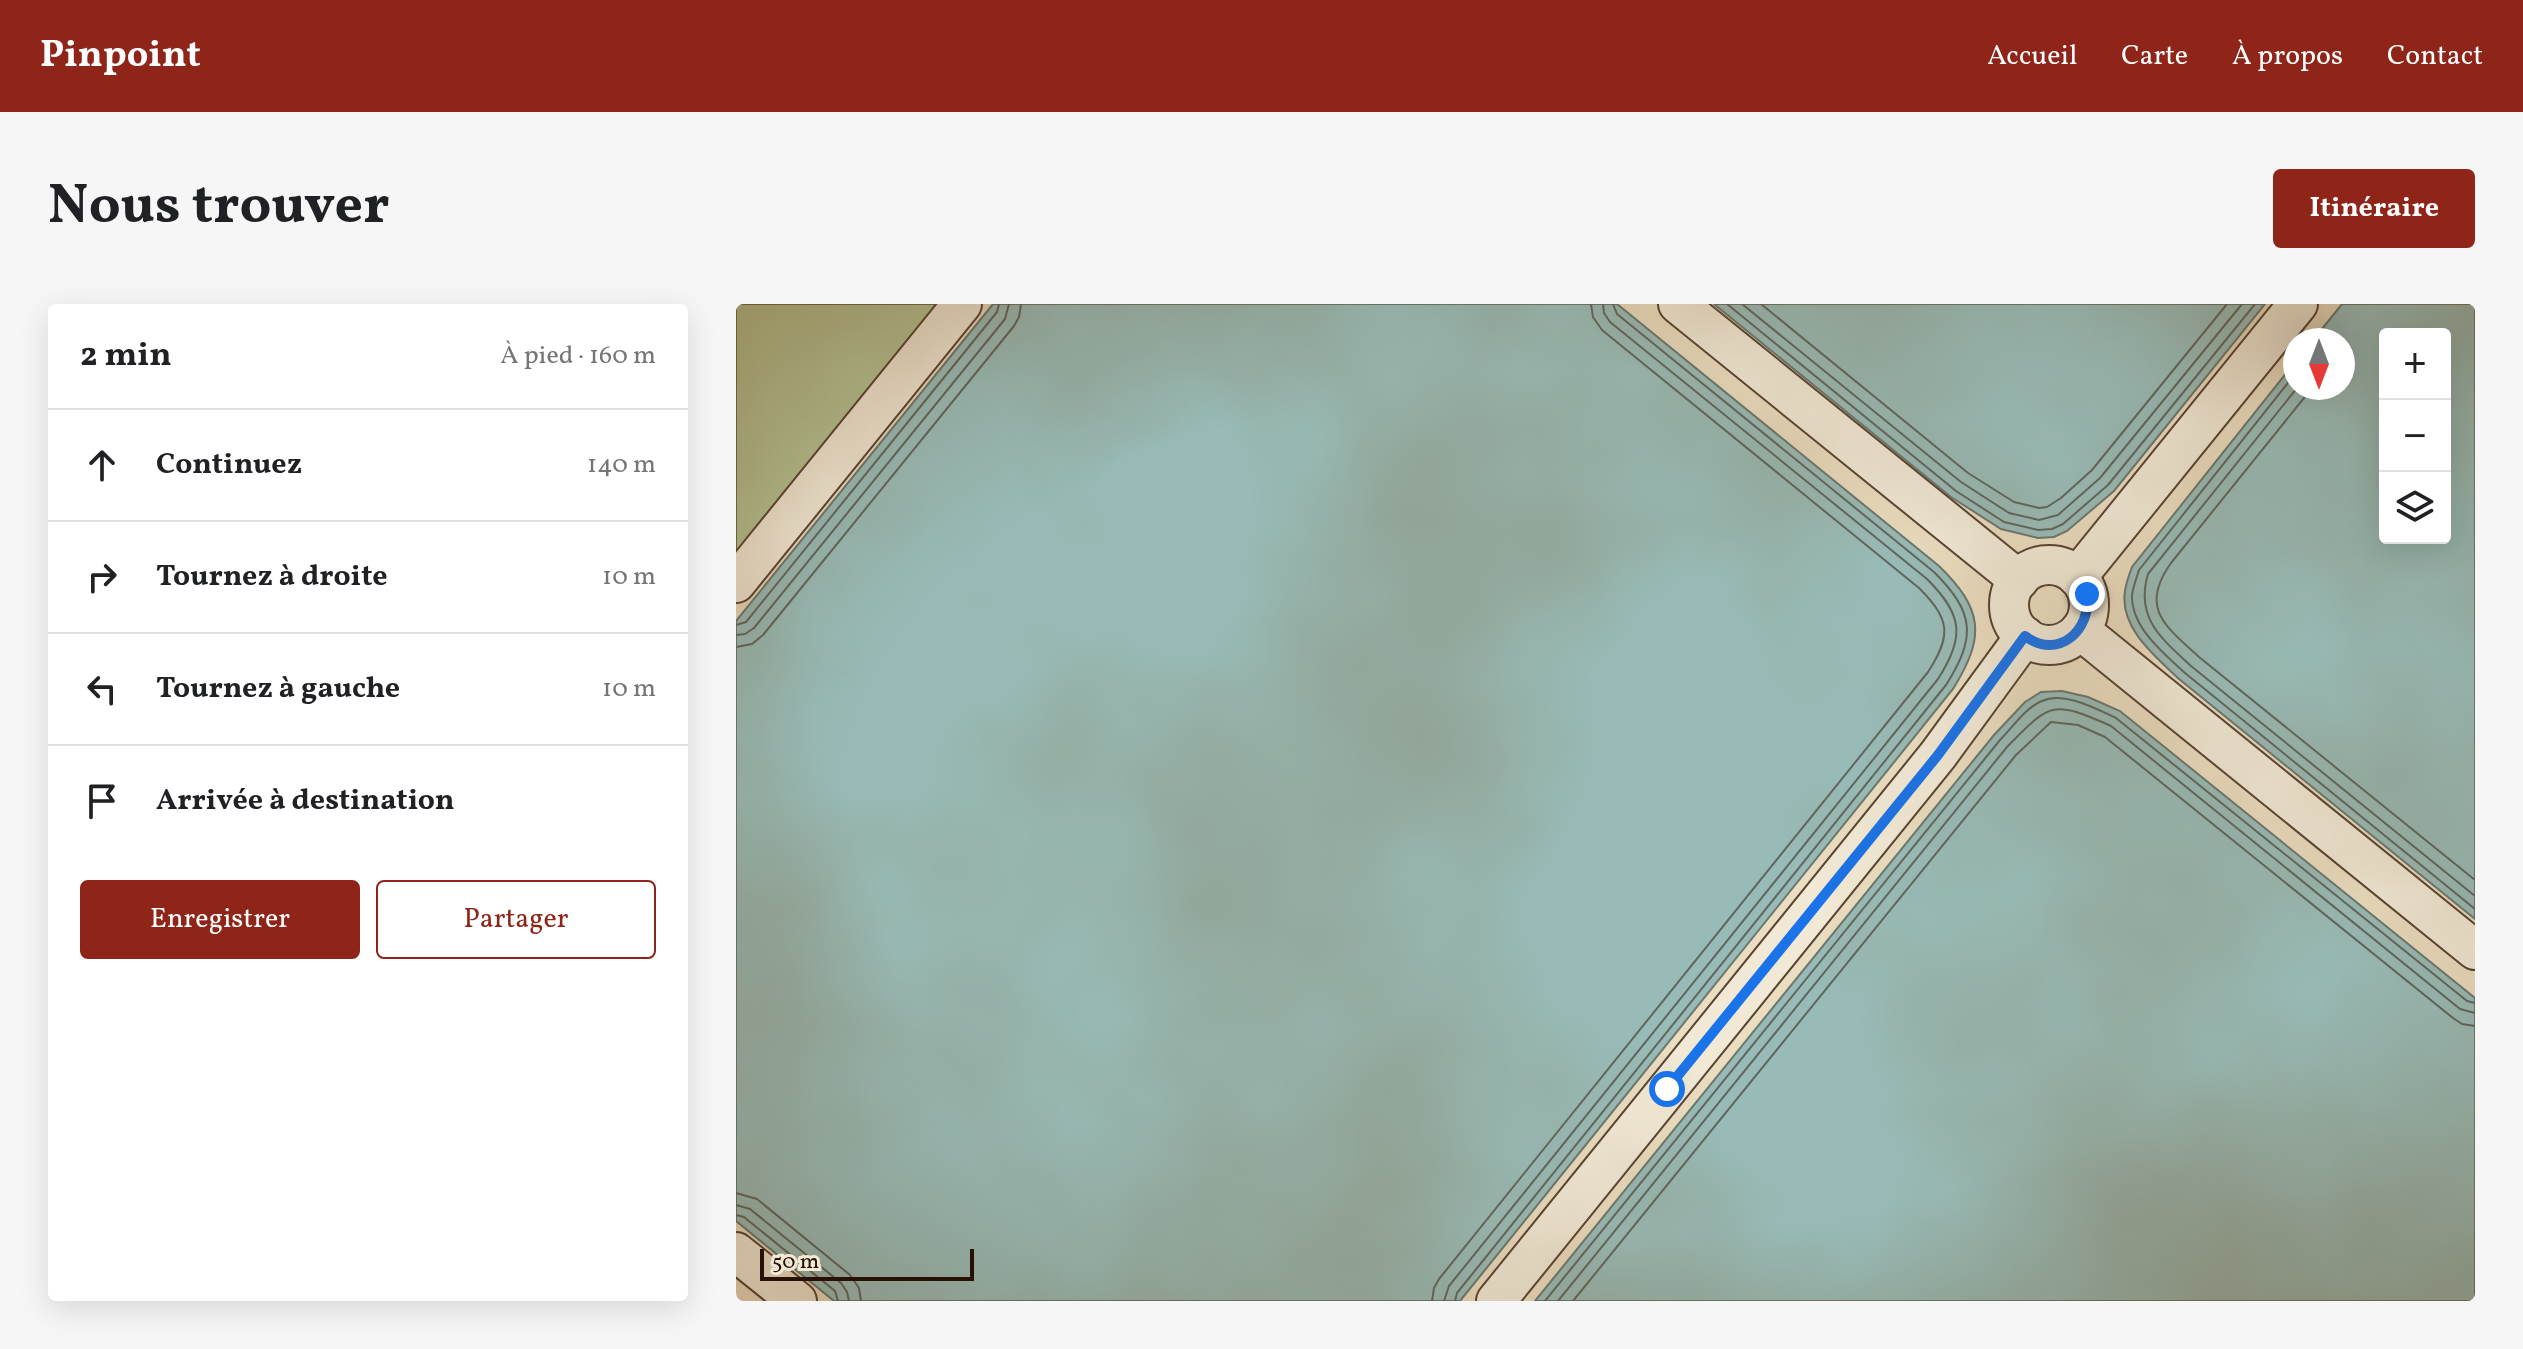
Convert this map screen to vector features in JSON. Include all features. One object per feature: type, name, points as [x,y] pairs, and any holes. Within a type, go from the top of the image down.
[{"type":"lane","points":[[736,583],[962,304]]},
{"type":"lane","points":[[1678,304],[2019,580]]},
{"type":"lane","points":[[2077,577],[2298,304]]},
{"type":"lane","points":[[2048,565],[2061,567],[2077,577],[2087,594],[2089,606],[2080,630],[2058,644],[2044,644],[2025,636],[2013,622],[2009,608],[2010,595],[2019,580],[2024,573],[2048,565]]},
{"type":"lane","points":[[2080,630],[2475,950]]},
{"type":"lane","points":[[1496,1301],[1938,755],[2025,636]]},
{"type":"lane","points":[[736,1252],[797,1301]]},
{"type":"green space","points":[[736,304],[949,304],[736,567]]},
{"type":"water","points":[[993,304],[1617,304],[1939,566],[1954,581],[1971,610],[1975,638],[1964,670],[1953,689],[1460,1301],[834,1301],[736,1221],[736,621]]},
{"type":"water","points":[[1714,304],[2265,304],[2114,491],[2067,531],[2054,537],[2038,538],[2001,529],[1951,497]]},
{"type":"water","points":[[2342,304],[2475,304],[2475,919],[2160,661],[2141,641],[2128,617],[2125,591],[2132,567],[2283,377],[2283,400],[2355,400],[2355,328],[2323,328]]},
{"type":"water","points":[[2062,691],[2088,697],[2120,711],[2475,998],[2475,1301],[1535,1301],[1994,735],[2025,702],[2041,692]]},
{"type":"route","points":[[1667,1089],[1938,755],[2025,636],[2044,644],[2058,644],[2070,639],[2086,619],[2089,606],[2087,594]]}]
